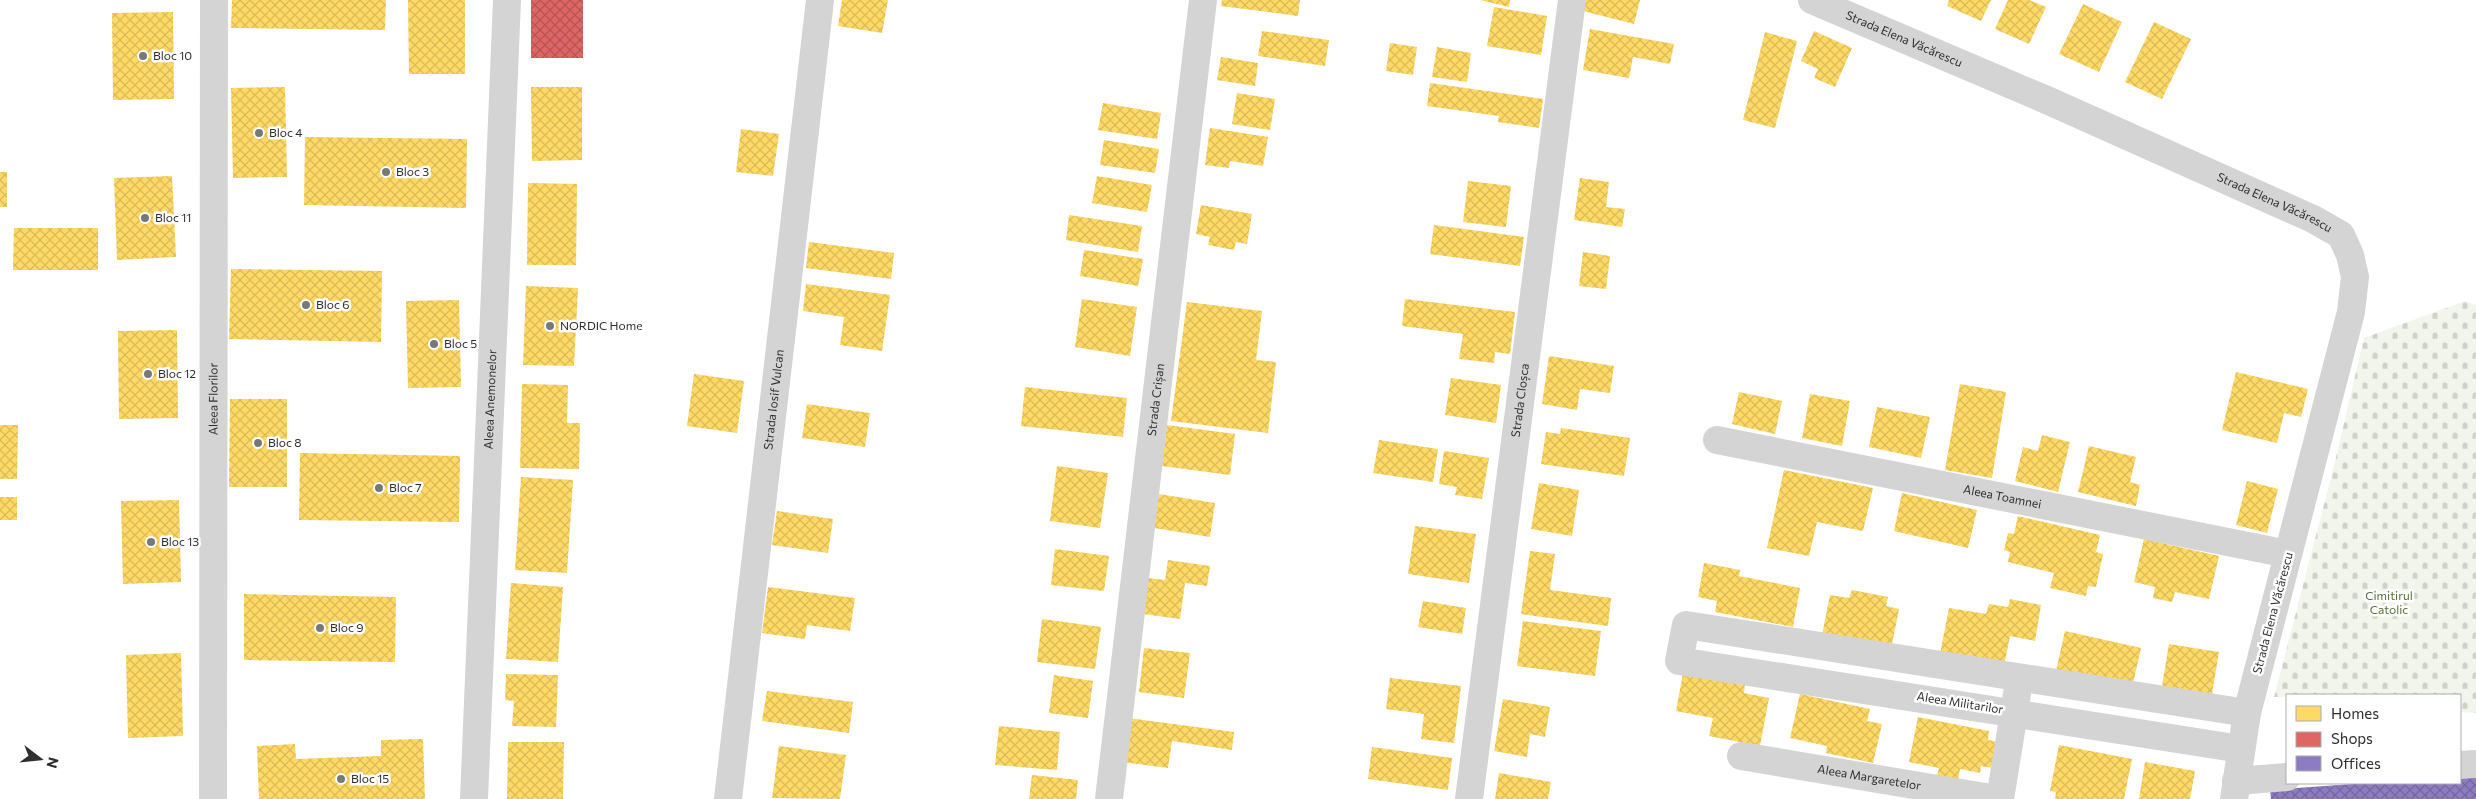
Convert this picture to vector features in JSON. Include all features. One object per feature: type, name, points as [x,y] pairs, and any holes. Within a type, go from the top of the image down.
[{"type":"street","name":"Aleea Florilor","points":[[213,799],[214,0]]},
{"type":"street","name":"Aleea Anemonelor","points":[[474,799],[507,0]]},
{"type":"street","name":"Strada Iosif Vulcan","points":[[728,799],[820,0]]},
{"type":"street","name":"Strada Crișan","points":[[1109,799],[1203,0]]},
{"type":"street","name":"Strada Cloșca","points":[[1469,799],[1572,0]]},
{"type":"street","name":"Strada Elena Văcărescu","points":[[1812,0],[2049,101],[2313,219],[2342,235],[2350,255],[2355,278],[2351,312],[2247,713],[2240,748],[2235,790]]},
{"type":"street","name":"Aleea Toamnei","points":[[1717,440],[2288,554]]},
{"type":"street","name":"Aleea Militarilor","points":[[2019,678],[1686,625],[1679,661],[2240,748]]},
{"type":"street","points":[[2019,678],[2247,713]]},
{"type":"street","name":"Aleea Margaretelor","points":[[1740,756],[1998,799],[2019,678]]},
{"type":"street","points":[[2461,765],[2476,764]]},
{"type":"street","points":[[2235,790],[2286,777]]},
{"type":"green space","name":"Cimitirul Catolic","points":[[2465,301],[2476,305],[2476,713],[2461,712],[2461,694],[2286,694],[2286,697],[2274,697],[2334,466],[2364,338]]},
{"type":"building: Homes","points":[[232,0],[386,0],[385,30],[231,28]]},
{"type":"building: Homes","points":[[408,0],[465,0],[465,74],[409,74]]},
{"type":"building: Homes","points":[[842,0],[888,0],[882,33],[838,26]]},
{"type":"building: Homes","points":[[1222,0],[1300,0],[1298,16],[1221,6]]},
{"type":"building: Homes","points":[[1480,0],[1510,0],[1509,7]]},
{"type":"building: Homes","points":[[1586,0],[1640,0],[1634,24],[1583,11]]},
{"type":"building: Homes","points":[[1949,0],[1991,0],[1981,21],[1947,6]]},
{"type":"building: Homes","points":[[2008,0],[2029,0],[2046,7],[2029,44],[1995,29]]},
{"type":"building: Homes","points":[[2083,4],[2122,22],[2099,72],[2059,54]]},
{"type":"building: Homes","points":[[1494,7],[1547,16],[1541,55],[1487,46]]},
{"type":"building: Homes","name":"Bloc 10","points":[[173,12],[174,99],[113,100],[112,13]]},
{"type":"building: Homes","points":[[2154,22],[2191,39],[2162,99],[2125,82]]},
{"type":"building: Homes","points":[[1590,29],[1674,44],[1670,64],[1633,57],[1629,78],[1583,70]]},
{"type":"building: Homes","points":[[1262,31],[1329,40],[1325,66],[1258,56]]},
{"type":"building: Homes","points":[[1814,31],[1852,48],[1835,87],[1814,78],[1818,69],[1801,61]]},
{"type":"building: Homes","points":[[1765,32],[1797,41],[1775,128],[1743,120]]},
{"type":"building: Homes","points":[[1390,43],[1417,47],[1413,75],[1386,71]]},
{"type":"building: Homes","points":[[1437,47],[1471,53],[1467,82],[1432,77]]},
{"type":"building: Homes","points":[[1221,57],[1258,63],[1255,86],[1217,80]]},
{"type":"building: Homes","points":[[1430,83],[1543,99],[1539,128],[1498,122],[1499,116],[1427,106]]},
{"type":"building: Homes","name":"Bloc 4","points":[[285,87],[287,177],[233,178],[231,88]]},
{"type":"building: Homes","points":[[531,87],[582,87],[582,160],[532,161]]},
{"type":"building: Homes","points":[[1237,93],[1275,99],[1270,130],[1232,124]]},
{"type":"building: Homes","points":[[1103,103],[1161,113],[1157,139],[1098,130]]},
{"type":"building: Homes","points":[[1210,128],[1268,137],[1263,166],[1230,161],[1229,168],[1205,165]]},
{"type":"building: Homes","points":[[741,129],[779,134],[773,176],[736,172]]},
{"type":"building: Homes","name":"Bloc 3","points":[[305,137],[467,139],[466,208],[304,205]]},
{"type":"building: Homes","points":[[1104,140],[1159,149],[1155,173],[1100,165]]},
{"type":"building: Homes","points":[[0,172],[7,172],[7,207],[0,207]]},
{"type":"building: Homes","name":"Bloc 11","points":[[172,176],[176,257],[117,260],[114,178]]},
{"type":"building: Homes","points":[[1097,176],[1152,185],[1147,212],[1092,203]]},
{"type":"building: Homes","points":[[1580,178],[1609,182],[1606,207],[1625,209],[1622,227],[1574,220]]},
{"type":"building: Homes","points":[[1468,181],[1511,186],[1506,227],[1463,222]]},
{"type":"building: Homes","points":[[528,183],[577,184],[576,265],[527,265]]},
{"type":"building: Homes","points":[[1201,205],[1252,214],[1247,244],[1236,242],[1234,250],[1208,245],[1210,237],[1196,234]]},
{"type":"building: Homes","points":[[1069,215],[1142,226],[1138,252],[1066,240]]},
{"type":"building: Homes","points":[[1434,225],[1524,237],[1520,266],[1430,254]]},
{"type":"building: Homes","points":[[14,228],[98,228],[98,270],[13,270]]},
{"type":"building: Homes","points":[[809,242],[894,253],[891,279],[806,268]]},
{"type":"building: Homes","points":[[1084,250],[1143,259],[1138,286],[1080,276]]},
{"type":"building: Homes","points":[[1583,252],[1610,256],[1606,289],[1579,286]]},
{"type":"building: Homes","name":"Bloc 6","points":[[231,269],[382,271],[381,342],[229,339]]},
{"type":"building: Homes","points":[[806,284],[890,295],[882,351],[840,345],[844,317],[803,311]]},
{"type":"building: Homes","name":"NORDIC Home","points":[[526,286],[578,288],[574,366],[523,365]]},
{"type":"building: Homes","points":[[1082,299],[1137,307],[1130,356],[1075,347]]},
{"type":"building: Homes","points":[[1405,299],[1515,312],[1510,354],[1495,352],[1494,363],[1459,359],[1463,334],[1402,326]]},
{"type":"building: Homes","name":"Bloc 5","points":[[459,300],[461,387],[408,388],[406,301]]},
{"type":"building: Homes","points":[[1187,302],[1262,311],[1256,360],[1276,362],[1268,433],[1171,421]]},
{"type":"building: Homes","name":"Bloc 12","points":[[177,330],[178,418],[119,419],[118,331]]},
{"type":"building: Homes","points":[[1549,356],[1614,366],[1610,393],[1580,389],[1577,410],[1542,404]]},
{"type":"building: Homes","points":[[2236,372],[2308,389],[2301,417],[2284,413],[2277,443],[2222,430]]},
{"type":"building: Homes","points":[[694,374],[744,381],[737,433],[687,426]]},
{"type":"building: Homes","points":[[1451,378],[1501,385],[1496,423],[1445,415]]},
{"type":"building: Homes","points":[[522,384],[568,385],[567,423],[580,423],[579,469],[520,468]]},
{"type":"building: Homes","points":[[1960,384],[2006,392],[1992,478],[1945,470]]},
{"type":"building: Homes","points":[[1025,387],[1127,398],[1123,437],[1021,426]]},
{"type":"building: Homes","points":[[1739,392],[1782,401],[1775,434],[1732,424]]},
{"type":"building: Homes","points":[[1810,394],[1850,401],[1842,446],[1802,438]]},
{"type":"building: Homes","name":"Bloc 8","points":[[230,399],[287,399],[287,487],[229,487]]},
{"type":"building: Homes","points":[[807,404],[870,413],[865,447],[802,438]]},
{"type":"building: Homes","points":[[1877,407],[1930,417],[1921,458],[1869,447]]},
{"type":"building: Homes","points":[[0,425],[18,425],[17,479],[0,479]]},
{"type":"building: Homes","points":[[1167,425],[1235,434],[1230,475],[1162,466]]},
{"type":"building: Homes","points":[[1561,428],[1630,438],[1624,476],[1541,464],[1546,432],[1560,434]]},
{"type":"building: Homes","points":[[2042,435],[2070,442],[2058,492],[2015,481],[2023,447],[2038,451]]},
{"type":"building: Homes","points":[[1379,440],[1438,449],[1433,482],[1373,473]]},
{"type":"building: Homes","points":[[2089,446],[2136,457],[2130,482],[2140,485],[2136,506],[2078,492]]},
{"type":"building: Homes","points":[[1444,451],[1489,458],[1482,499],[1455,495],[1457,487],[1439,484]]},
{"type":"building: Homes","name":"Bloc 7","points":[[300,453],[460,456],[459,522],[299,520]]},
{"type":"building: Homes","points":[[1057,466],[1108,473],[1100,528],[1050,521]]},
{"type":"building: Homes","points":[[1784,470],[1873,488],[1863,531],[1817,522],[1809,556],[1767,548]]},
{"type":"building: Homes","points":[[521,477],[573,480],[567,573],[515,570]]},
{"type":"building: Homes","points":[[2247,481],[2278,489],[2267,533],[2236,525]]},
{"type":"building: Homes","points":[[1539,483],[1579,490],[1572,536],[1531,529]]},
{"type":"building: Homes","points":[[1902,493],[1977,510],[1968,548],[1894,531]]},
{"type":"building: Homes","points":[[1159,494],[1215,503],[1210,537],[1154,528]]},
{"type":"building: Homes","points":[[0,497],[17,497],[17,520],[0,520]]},
{"type":"building: Homes","name":"Bloc 13","points":[[179,500],[181,582],[123,584],[121,501]]},
{"type":"building: Homes","points":[[777,511],[833,519],[828,553],[772,545]]},
{"type":"building: Homes","points":[[2018,516],[2100,535],[2096,552],[2103,554],[2096,587],[2088,586],[2086,596],[2050,588],[2054,573],[2008,562],[2010,552],[2004,550],[2008,533],[2014,534]]},
{"type":"building: Homes","points":[[1415,526],[1476,534],[1469,583],[1408,574]]},
{"type":"building: Homes","points":[[2144,539],[2219,556],[2209,599],[2175,592],[2172,602],[2153,598],[2155,587],[2134,582]]},
{"type":"building: Homes","points":[[1055,549],[1109,556],[1104,591],[1051,585]]},
{"type":"building: Homes","points":[[1530,551],[1555,554],[1550,590],[1611,598],[1608,626],[1521,614]]},
{"type":"building: Homes","points":[[1168,560],[1210,566],[1207,586],[1185,583],[1180,619],[1143,614],[1148,578],[1165,580]]},
{"type":"building: Homes","points":[[1704,563],[1740,570],[1739,576],[1800,588],[1793,627],[1715,612],[1717,601],[1698,597]]},
{"type":"building: Homes","points":[[511,583],[563,587],[558,662],[506,659]]},
{"type":"building: Homes","points":[[768,587],[855,598],[850,631],[807,625],[805,639],[762,633]]},
{"type":"building: Homes","points":[[1852,590],[1888,597],[1886,606],[1899,609],[1891,649],[1822,635],[1830,595],[1849,598]]},
{"type":"building: Homes","name":"Bloc 9","points":[[244,594],[396,597],[395,662],[244,660]]},
{"type":"building: Homes","points":[[2010,599],[2041,605],[2035,641],[2010,636],[2004,666],[1940,654],[1949,608],[1986,614],[1989,604],[2008,607]]},
{"type":"building: Homes","points":[[1423,601],[1466,608],[1462,634],[1418,627]]},
{"type":"building: Homes","points":[[1042,619],[1101,627],[1095,669],[1037,662]]},
{"type":"building: Homes","points":[[1523,621],[1601,631],[1595,676],[1517,666]]},
{"type":"building: Homes","points":[[2065,631],[2141,648],[2132,688],[2056,671]]},
{"type":"building: Homes","points":[[2169,644],[2219,652],[2212,694],[2162,686]]},
{"type":"building: Homes","points":[[1144,648],[1190,653],[1184,698],[1139,692]]},
{"type":"building: Homes","points":[[181,653],[183,736],[128,738],[126,655]]},
{"type":"building: Homes","points":[[1683,673],[1745,685],[1744,693],[1769,698],[1760,746],[1709,736],[1713,718],[1676,711]]},
{"type":"building: Homes","points":[[506,674],[558,675],[556,727],[512,726],[514,701],[505,700]]},
{"type":"building: Homes","points":[[1054,675],[1093,681],[1088,718],[1049,713]]},
{"type":"building: Homes","points":[[1390,678],[1461,686],[1454,743],[1421,739],[1424,714],[1386,709]]},
{"type":"building: Homes","points":[[767,691],[853,702],[849,733],[762,721]]},
{"type":"building: Homes","points":[[1800,694],[1870,709],[1867,721],[1882,724],[1873,763],[1826,753],[1827,746],[1790,738]]},
{"type":"building: Homes","points":[[1503,699],[1550,707],[1545,737],[1530,734],[1527,757],[1494,751]]},
{"type":"building: Homes","points":[[1918,717],[1989,731],[1988,740],[1998,742],[1993,768],[1981,766],[1980,773],[1960,769],[1958,781],[1937,776],[1939,768],[1909,762]]},
{"type":"building: Homes","points":[[1128,718],[1234,732],[1232,750],[1172,741],[1168,768],[1122,762]]},
{"type":"building: Homes","points":[[999,726],[1060,732],[1057,770],[995,765]]},
{"type":"building: Homes","name":"Bloc 15","points":[[423,739],[425,799],[259,799],[257,746],[295,744],[296,759],[381,756],[381,740]]},
{"type":"building: Homes","points":[[508,742],[564,742],[563,799],[507,799]]},
{"type":"building: Homes","points":[[2059,745],[2132,759],[2124,799],[2055,799],[2056,792],[2050,791]]},
{"type":"building: Homes","points":[[779,746],[846,755],[840,799],[772,798]]},
{"type":"building: Homes","points":[[1372,747],[1452,758],[1448,790],[1368,779]]},
{"type":"building: Homes","points":[[2145,762],[2195,771],[2190,799],[2139,799]]},
{"type":"building: Homes","points":[[1499,773],[1551,782],[1548,799],[1495,799]]},
{"type":"building: Homes","points":[[1032,775],[1078,780],[1076,799],[1029,799]]},
{"type":"building: Shops","points":[[531,0],[583,0],[583,58],[531,58]]},
{"type":"building: Offices","points":[[2476,774],[2476,799],[2271,799],[2270,790],[2353,784],[2461,784],[2461,775]]},
{"type":"place","name":"Bloc 10","points":[[143,56]]},
{"type":"place","name":"Bloc 4","points":[[259,133]]},
{"type":"place","name":"Bloc 3","points":[[386,172]]},
{"type":"place","name":"Bloc 11","points":[[145,218]]},
{"type":"place","name":"Bloc 6","points":[[306,305]]},
{"type":"place","name":"NORDIC Home","points":[[550,326]]},
{"type":"place","name":"Bloc 5","points":[[434,344]]},
{"type":"place","name":"Bloc 12","points":[[148,374]]},
{"type":"place","name":"Bloc 8","points":[[258,443]]},
{"type":"place","name":"Bloc 7","points":[[379,488]]},
{"type":"place","name":"Bloc 13","points":[[151,542]]},
{"type":"place","name":"Bloc 9","points":[[320,628]]},
{"type":"place","name":"Bloc 15","points":[[341,779]]}]
